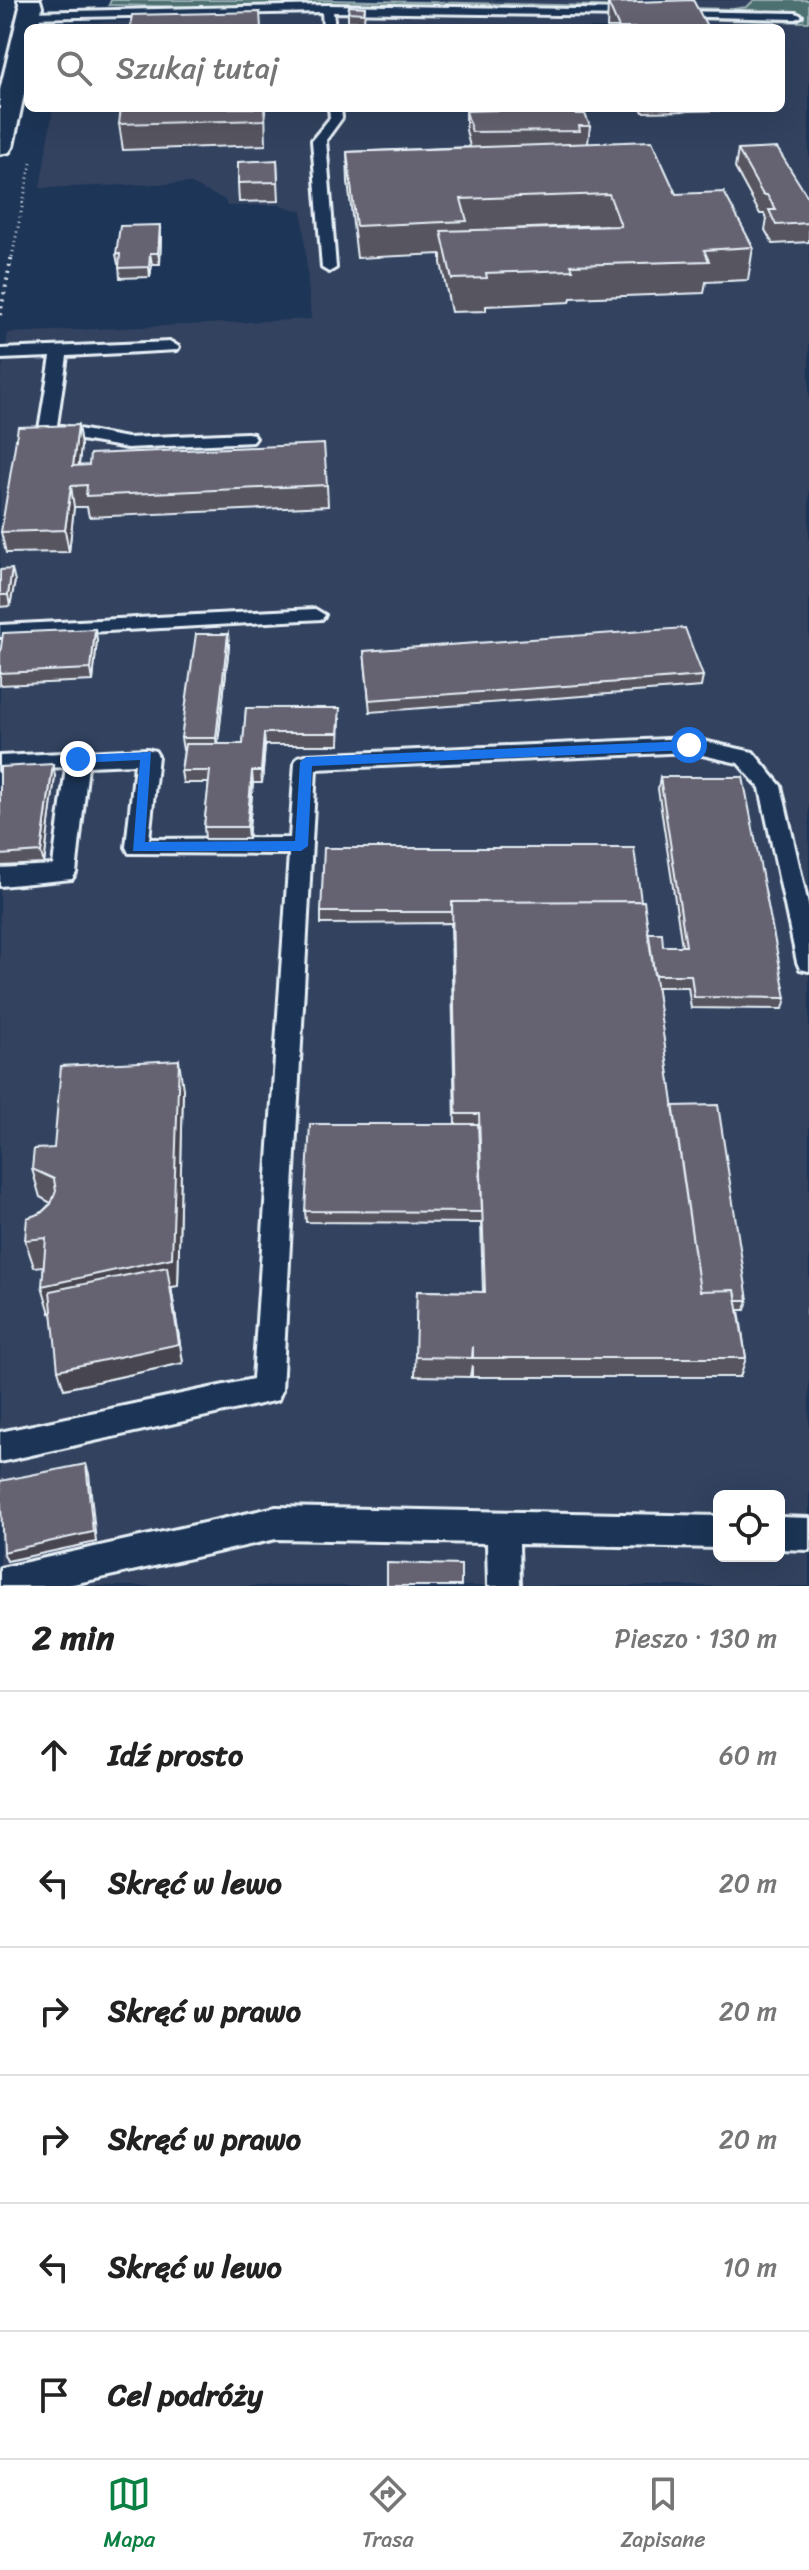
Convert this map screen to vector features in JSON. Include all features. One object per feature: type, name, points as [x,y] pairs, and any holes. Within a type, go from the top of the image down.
[{"type":"main road","points":[[0,146],[24,41]]},
{"type":"lane","points":[[460,0],[644,4]]},
{"type":"lane","points":[[660,4],[726,6],[741,0]]},
{"type":"lane","points":[[32,6],[796,16]]},
{"type":"lane","points":[[327,8],[329,24]]},
{"type":"lane","points":[[329,268],[319,140],[336,118],[335,112]]},
{"type":"lane","points":[[0,354],[171,347]]},
{"type":"lane","points":[[60,352],[48,429],[127,443],[247,438]]},
{"type":"lane","points":[[0,631],[315,615]]},
{"type":"lane","points":[[0,1447],[267,1390],[306,762],[689,745],[745,757],[770,786],[809,962]]},
{"type":"lane","points":[[0,763],[147,756],[137,847],[301,846]]},
{"type":"lane","points":[[0,877],[64,873],[78,759]]},
{"type":"lane","points":[[0,1584],[276,1523],[713,1532]]},
{"type":"lane","points":[[503,1528],[504,1586]]},
{"type":"lane","points":[[785,1533],[809,1534]]},
{"type":"path","points":[[0,315],[33,153]]},
{"type":"shaded area","points":[[111,0],[778,0],[770,21],[809,22],[809,1586],[0,1586],[0,381],[8,333],[311,319],[302,211],[278,205],[227,206],[225,200],[189,183],[40,188],[52,112],[785,112],[785,24],[67,23],[354,14],[109,5]]},
{"type":"green space","points":[[111,0],[329,0],[733,9],[747,7],[754,0],[809,0],[809,22],[109,5]]},
{"type":"building","points":[[693,0],[706,24],[617,24],[608,3]]},
{"type":"building","points":[[349,6],[365,7],[364,13],[348,12]]},
{"type":"building","points":[[260,12],[261,24],[131,24],[132,15]]},
{"type":"building","points":[[120,112],[264,112],[265,120],[119,124]]},
{"type":"building","points":[[466,112],[573,112],[585,114],[590,126],[579,126],[580,131],[472,132]]},
{"type":"building","points":[[652,141],[676,194],[724,192],[753,247],[704,250],[709,261],[571,265],[573,270],[486,273],[487,278],[452,279],[441,231],[621,226],[609,194],[461,199],[467,221],[356,226],[347,152]]},
{"type":"building","points":[[777,148],[809,199],[809,223],[776,225],[769,210],[776,210],[767,195],[763,195],[738,150]]},
{"type":"building","points":[[277,160],[278,182],[238,183],[238,162]]},
{"type":"building","points":[[160,225],[158,253],[150,253],[149,267],[119,268],[120,254],[116,254],[120,226]]},
{"type":"building","points":[[78,425],[73,466],[89,465],[90,454],[324,444],[327,485],[86,496],[87,485],[71,486],[65,530],[1,532],[18,427]]},
{"type":"building","points":[[12,569],[8,595],[0,595],[0,570]]},
{"type":"building","points":[[685,628],[703,676],[369,700],[364,651]]},
{"type":"building","points":[[95,629],[91,669],[0,673],[3,633]]},
{"type":"building","points":[[196,634],[228,634],[216,738],[181,738]]},
{"type":"building","points":[[246,708],[340,708],[338,733],[264,733],[261,771],[252,771],[247,827],[204,827],[210,771],[181,771],[185,744],[243,744]]},
{"type":"building","points":[[53,764],[41,852],[0,855],[0,767]]},
{"type":"building","points":[[660,777],[743,777],[786,998],[694,997],[691,975],[654,975],[648,933],[662,933],[663,946],[686,946]]},
{"type":"building","points":[[324,848],[634,848],[641,901],[452,902],[452,912],[321,912]]},
{"type":"building","points":[[644,901],[700,1291],[735,1290],[746,1358],[473,1358],[473,1346],[472,1358],[415,1357],[417,1291],[485,1292],[479,1114],[456,1114],[452,902]]},
{"type":"building","points":[[179,1060],[172,1258],[42,1286],[46,1238],[25,1240],[27,1218],[41,1213],[51,1204],[56,1191],[54,1179],[32,1169],[34,1149],[54,1148],[61,1066]]},
{"type":"building","points":[[718,1105],[748,1300],[737,1300],[735,1290],[700,1291],[673,1106]]},
{"type":"building","points":[[310,1124],[478,1124],[482,1212],[305,1211]]},
{"type":"building","points":[[167,1267],[179,1344],[58,1370],[50,1291]]},
{"type":"building","points":[[86,1464],[93,1532],[3,1552],[0,1481]]},
{"type":"building","points":[[387,1563],[461,1565],[461,1586],[387,1586]]},
{"type":"route","points":[[78,759],[147,756],[137,847],[301,846],[306,762],[689,745]]}]
